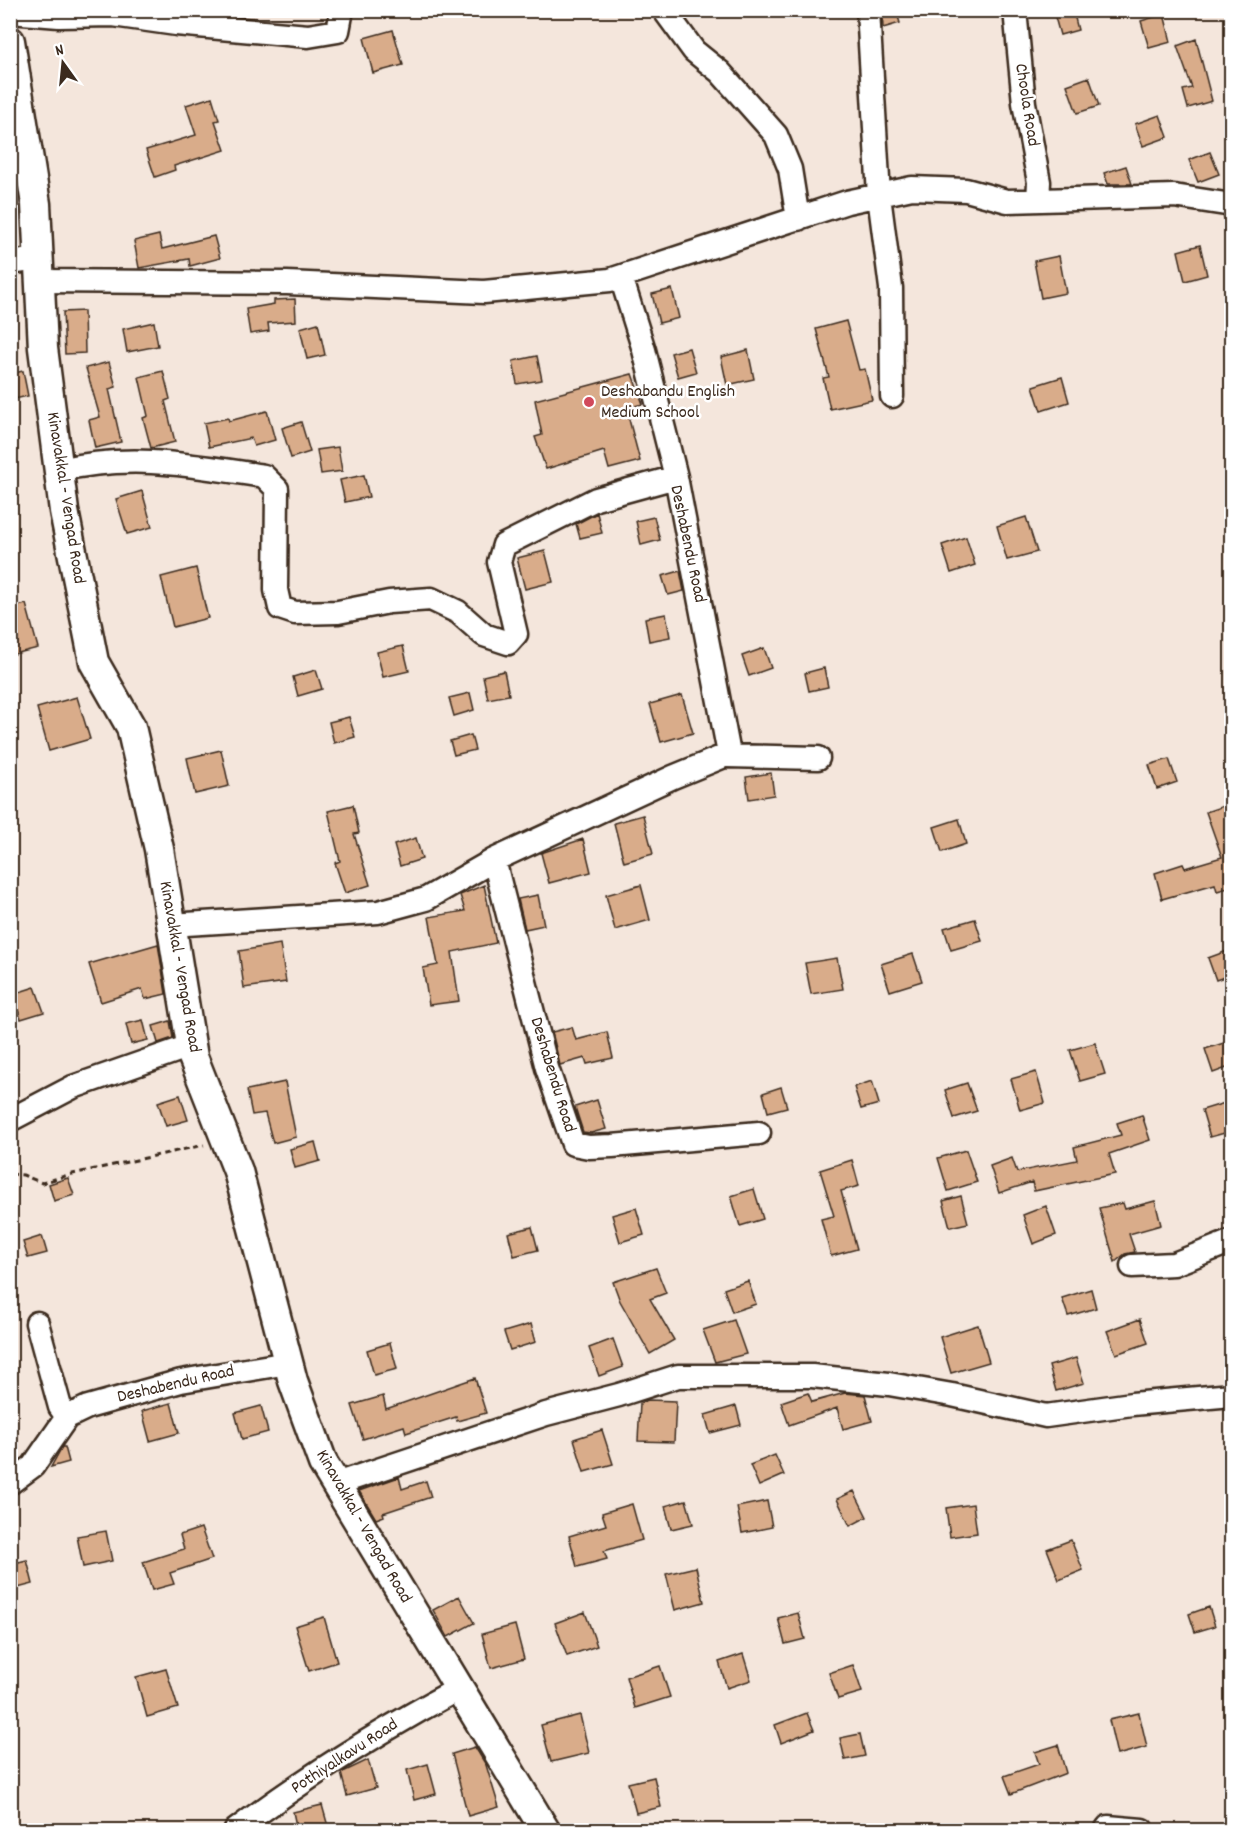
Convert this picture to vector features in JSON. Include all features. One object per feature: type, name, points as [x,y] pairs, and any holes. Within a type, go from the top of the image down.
[{"type":"main road","name":"Kinavakkal - Vengad Road","points":[[10,41],[36,204],[43,348],[64,511],[94,662],[131,727],[159,849],[190,1046],[238,1171],[288,1363],[323,1463],[545,1830]]},
{"type":"street","points":[[10,12],[59,16],[113,15],[176,24],[308,36],[338,31],[342,10]]},
{"type":"street","points":[[664,10],[694,51],[720,72],[776,135],[790,170],[798,219]]},
{"type":"street","points":[[867,10],[879,196],[891,288],[892,396]]},
{"type":"street","name":"Choola Road","points":[[1015,10],[1024,103],[1039,182],[1038,200]]},
{"type":"street","points":[[10,263],[39,270],[484,292],[610,280],[847,202],[912,188],[966,190],[1007,201],[1174,196],[1232,205]]},
{"type":"street","points":[[621,277],[644,350],[676,477]]},
{"type":"street","name":"Deshabendu Road","points":[[59,470],[89,463],[146,459],[264,476],[278,489],[276,590],[280,608],[295,613],[338,612],[389,602],[431,599],[458,612],[484,635],[508,643],[516,634],[499,562],[504,545],[596,499],[676,477],[730,749],[727,756]]},
{"type":"street","points":[[170,925],[378,912],[426,899],[494,860],[673,777],[727,756],[818,758]]},
{"type":"street","name":"Deshabendu Road","points":[[494,860],[547,1068],[573,1144],[589,1147],[612,1146],[759,1132]]},
{"type":"street","points":[[10,1120],[74,1087],[190,1046]]},
{"type":"street","points":[[1132,1266],[1174,1263],[1232,1241]]},
{"type":"street","points":[[10,1484],[33,1466],[67,1417],[60,1407],[37,1323]]},
{"type":"street","name":"Deshabendu Road","points":[[67,1417],[88,1407],[181,1381],[288,1363]]},
{"type":"street","points":[[336,1484],[546,1414],[619,1395],[678,1376],[812,1376],[889,1384],[1046,1416],[1132,1404],[1232,1395]]},
{"type":"street","name":"Pothiyalkavu Road","points":[[236,1830],[312,1776],[386,1728],[458,1689]]},
{"type":"street","points":[[1106,1830],[1108,1827],[1142,1830]]},
{"type":"path","points":[[10,1174],[23,1175],[42,1183],[176,1149],[226,1141]]},
{"type":"building","points":[[882,10],[896,10],[900,23],[883,28]]},
{"type":"building","points":[[1053,10],[1073,10],[1078,30],[1060,35]]},
{"type":"building","points":[[1164,14],[1171,42],[1149,48],[1141,21]]},
{"type":"building","points":[[393,30],[403,65],[373,73],[364,38]]},
{"type":"building","points":[[1196,39],[1212,101],[1188,108],[1183,90],[1192,88],[1177,46]]},
{"type":"building","points":[[1089,77],[1099,106],[1077,113],[1067,85]]},
{"type":"building","points":[[212,97],[219,120],[215,121],[225,150],[174,166],[175,170],[155,177],[146,150],[196,135],[186,105]]},
{"type":"building","points":[[1160,115],[1168,137],[1143,146],[1135,124]]},
{"type":"building","points":[[1210,152],[1219,174],[1198,182],[1189,160]]},
{"type":"building","points":[[1126,166],[1132,184],[1108,184],[1104,173]]},
{"type":"building","points":[[159,235],[162,249],[214,236],[220,258],[190,266],[189,259],[139,268],[134,241]]},
{"type":"building","points":[[1200,245],[1207,275],[1185,281],[1178,251]]},
{"type":"building","points":[[1059,256],[1066,293],[1041,298],[1034,261]]},
{"type":"building","points":[[672,289],[679,318],[659,323],[652,294]]},
{"type":"building","points":[[295,299],[296,321],[268,323],[269,331],[250,334],[246,309],[274,304],[274,300]]},
{"type":"building","points":[[84,311],[85,353],[65,354],[63,312]]},
{"type":"building","points":[[846,321],[859,370],[865,369],[872,400],[830,409],[823,378],[829,377],[816,329]]},
{"type":"building","points":[[154,322],[158,346],[127,352],[123,329]]},
{"type":"building","points":[[318,323],[325,355],[307,359],[300,328]]},
{"type":"building","points":[[689,348],[696,372],[678,377],[671,353]]},
{"type":"building","points":[[748,350],[754,379],[727,385],[721,357]]},
{"type":"building","points":[[537,356],[542,380],[517,384],[513,361]]},
{"type":"building","points":[[109,362],[116,387],[109,389],[121,442],[95,448],[89,420],[100,417],[86,368]]},
{"type":"building","points":[[23,371],[28,396],[10,400],[10,374]]},
{"type":"building","points":[[163,371],[170,399],[165,401],[175,442],[151,448],[143,418],[148,416],[139,377]]},
{"type":"building","points":[[632,374],[643,404],[626,408],[640,461],[609,469],[604,451],[546,469],[535,437],[542,435],[535,400]]},
{"type":"building","points":[[1062,377],[1069,402],[1041,411],[1033,386]]},
{"type":"building","points":[[267,411],[275,440],[254,446],[251,438],[209,447],[204,423],[228,418],[229,421]]},
{"type":"building","points":[[301,422],[310,452],[291,458],[282,428]]},
{"type":"building","points":[[338,447],[342,471],[321,474],[317,450]]},
{"type":"building","points":[[364,475],[369,497],[345,502],[340,480]]},
{"type":"building","points":[[142,491],[152,527],[127,534],[116,499]]},
{"type":"building","points":[[597,513],[602,533],[580,538],[576,524]]},
{"type":"building","points":[[654,517],[660,540],[641,545],[636,521]]},
{"type":"building","points":[[1026,517],[1037,552],[1007,560],[997,526]]},
{"type":"building","points":[[966,537],[975,565],[951,573],[942,545]]},
{"type":"building","points":[[545,551],[553,582],[525,589],[517,558]]},
{"type":"building","points":[[196,568],[208,618],[173,627],[161,577]]},
{"type":"building","points":[[680,571],[684,591],[668,595],[662,576]]},
{"type":"building","points":[[26,604],[38,648],[10,655],[10,608]]},
{"type":"building","points":[[666,614],[670,637],[649,641],[645,618]]},
{"type":"building","points":[[403,646],[409,671],[383,677],[377,652]]},
{"type":"building","points":[[764,648],[771,668],[749,676],[742,656]]},
{"type":"building","points":[[824,668],[828,687],[809,691],[805,673]]},
{"type":"building","points":[[316,670],[322,689],[298,696],[293,677]]},
{"type":"building","points":[[504,671],[509,695],[488,699],[483,676]]},
{"type":"building","points":[[470,693],[474,710],[454,716],[449,698]]},
{"type":"building","points":[[682,695],[693,733],[661,742],[650,704]]},
{"type":"building","points":[[77,697],[90,739],[49,751],[37,708]]},
{"type":"building","points":[[349,717],[355,737],[334,743],[329,722]]},
{"type":"building","points":[[471,735],[475,750],[454,755],[450,741]]},
{"type":"building","points":[[221,750],[229,786],[195,794],[187,758]]},
{"type":"building","points":[[1169,759],[1177,782],[1157,789],[1149,765]]},
{"type":"building","points":[[771,773],[774,795],[749,799],[746,777]]},
{"type":"building","points":[[1232,803],[1232,887],[1217,891],[1215,884],[1162,899],[1155,873],[1183,864],[1185,868],[1222,857],[1206,812]]},
{"type":"building","points":[[353,805],[359,833],[354,834],[370,885],[345,893],[335,863],[340,861],[328,811]]},
{"type":"building","points":[[643,815],[653,854],[624,862],[614,823]]},
{"type":"building","points":[[959,819],[966,844],[942,852],[934,827]]},
{"type":"building","points":[[416,838],[422,859],[400,866],[394,845]]},
{"type":"building","points":[[583,839],[591,872],[549,883],[541,853]]},
{"type":"building","points":[[484,885],[496,943],[452,952],[459,1001],[429,1005],[423,968],[438,965],[429,917],[465,911],[460,895]]},
{"type":"building","points":[[641,885],[650,920],[615,930],[606,895]]},
{"type":"building","points":[[538,895],[544,925],[525,929],[518,899]]},
{"type":"building","points":[[975,919],[982,941],[951,950],[944,928]]},
{"type":"building","points":[[158,944],[166,994],[145,999],[142,989],[101,1002],[89,964]]},
{"type":"building","points":[[280,944],[286,982],[244,988],[239,951]]},
{"type":"building","points":[[1227,951],[1232,974],[1216,980],[1208,958]]},
{"type":"building","points":[[913,954],[922,981],[890,991],[881,964]]},
{"type":"building","points":[[837,958],[843,989],[811,994],[805,963]]},
{"type":"building","points":[[35,987],[44,1012],[21,1019],[13,994]]},
{"type":"building","points":[[143,1020],[148,1040],[131,1044],[126,1024]]},
{"type":"building","points":[[170,1021],[173,1038],[158,1043],[153,1026]]},
{"type":"building","points":[[572,1027],[576,1040],[607,1032],[613,1058],[587,1064],[585,1058],[560,1065],[552,1032]]},
{"type":"building","points":[[1227,1042],[1232,1066],[1213,1073],[1205,1049]]},
{"type":"building","points":[[1095,1043],[1105,1074],[1080,1081],[1070,1050]]},
{"type":"building","points":[[1036,1072],[1045,1103],[1020,1110],[1011,1079]]},
{"type":"building","points":[[872,1081],[879,1104],[861,1109],[854,1087]]},
{"type":"building","points":[[285,1082],[296,1137],[273,1143],[265,1113],[252,1115],[247,1090]]},
{"type":"building","points":[[967,1083],[977,1111],[954,1118],[945,1090]]},
{"type":"building","points":[[781,1087],[787,1107],[768,1112],[763,1093]]},
{"type":"building","points":[[180,1095],[188,1120],[166,1126],[158,1102]]},
{"type":"building","points":[[597,1100],[606,1129],[591,1133],[583,1132],[575,1107]]},
{"type":"building","points":[[1228,1102],[1232,1131],[1210,1137],[1202,1110]]},
{"type":"building","points":[[1142,1115],[1150,1140],[1109,1154],[1115,1174],[1034,1191],[1032,1182],[999,1193],[990,1166],[1012,1158],[1017,1172],[1077,1160],[1074,1147],[1121,1135],[1117,1123]]},
{"type":"building","points":[[315,1142],[320,1161],[295,1168],[290,1149]]},
{"type":"building","points":[[966,1150],[977,1182],[948,1191],[938,1158]]},
{"type":"building","points":[[852,1160],[859,1186],[841,1191],[857,1249],[831,1256],[821,1219],[834,1216],[820,1170]]},
{"type":"building","points":[[68,1178],[74,1195],[54,1201],[49,1184]]},
{"type":"building","points":[[754,1189],[763,1219],[740,1226],[731,1196]]},
{"type":"building","points":[[961,1196],[968,1223],[950,1227],[943,1201]]},
{"type":"building","points":[[1155,1201],[1161,1225],[1129,1234],[1135,1252],[1125,1254],[1115,1262],[1099,1208],[1123,1203],[1125,1209]]},
{"type":"building","points":[[1046,1206],[1056,1235],[1033,1244],[1023,1215]]},
{"type":"building","points":[[636,1208],[644,1235],[620,1242],[612,1215]]},
{"type":"building","points":[[532,1227],[538,1250],[514,1256],[508,1233]]},
{"type":"building","points":[[42,1236],[47,1253],[28,1258],[23,1242]]},
{"type":"building","points":[[656,1268],[666,1293],[650,1299],[674,1340],[650,1354],[620,1301],[613,1282]]},
{"type":"building","points":[[748,1281],[756,1304],[732,1312],[724,1289]]},
{"type":"building","points":[[1091,1289],[1096,1308],[1068,1316],[1062,1298]]},
{"type":"building","points":[[1140,1319],[1148,1343],[1116,1354],[1107,1331]]},
{"type":"building","points":[[734,1320],[746,1354],[715,1362],[703,1330]]},
{"type":"building","points":[[531,1324],[536,1342],[510,1350],[504,1332]]},
{"type":"building","points":[[978,1325],[989,1362],[951,1373],[940,1337]]},
{"type":"building","points":[[613,1339],[623,1367],[599,1376],[589,1348]]},
{"type":"building","points":[[390,1343],[397,1369],[374,1375],[367,1350]]},
{"type":"building","points":[[1076,1358],[1084,1383],[1056,1391],[1049,1366]]},
{"type":"building","points":[[475,1378],[486,1413],[457,1421],[456,1417],[406,1433],[404,1426],[363,1439],[352,1405],[383,1396],[386,1409]]},
{"type":"building","points":[[808,1393],[812,1402],[845,1393],[865,1395],[872,1421],[843,1429],[837,1408],[789,1425],[781,1402]]},
{"type":"building","points":[[648,1400],[676,1401],[674,1442],[638,1441],[640,1403]]},
{"type":"building","points":[[171,1403],[179,1433],[150,1441],[142,1411]]},
{"type":"building","points":[[261,1406],[268,1432],[242,1439],[235,1413]]},
{"type":"building","points":[[736,1406],[741,1425],[710,1433],[705,1415]]},
{"type":"building","points":[[602,1430],[613,1464],[584,1472],[574,1439]]},
{"type":"building","points":[[62,1447],[65,1447],[69,1462],[51,1467]]},
{"type":"building","points":[[775,1455],[784,1475],[759,1486],[750,1465]]},
{"type":"building","points":[[399,1477],[402,1489],[426,1481],[431,1497],[383,1513],[384,1516],[376,1519],[359,1491]]},
{"type":"building","points":[[854,1491],[867,1517],[850,1526],[837,1499]]},
{"type":"building","points":[[686,1500],[693,1524],[671,1529],[665,1506]]},
{"type":"building","points":[[767,1501],[772,1527],[742,1533],[737,1507]]},
{"type":"building","points":[[632,1504],[642,1540],[604,1551],[607,1559],[577,1567],[569,1536],[606,1525],[602,1513]]},
{"type":"building","points":[[973,1504],[977,1533],[950,1537],[946,1508]]},
{"type":"building","points":[[201,1528],[212,1559],[170,1573],[174,1584],[152,1590],[143,1562],[184,1549],[180,1535]]},
{"type":"building","points":[[106,1531],[112,1561],[83,1567],[77,1536]]},
{"type":"building","points":[[1071,1540],[1083,1570],[1059,1580],[1047,1549]]},
{"type":"building","points":[[27,1560],[33,1584],[10,1590],[10,1564]]},
{"type":"building","points":[[696,1567],[704,1602],[675,1610],[666,1574]]},
{"type":"building","points":[[459,1596],[474,1623],[448,1637],[433,1610]]},
{"type":"building","points":[[1209,1607],[1215,1626],[1195,1632],[1189,1614]]},
{"type":"building","points":[[585,1612],[597,1646],[567,1656],[555,1623]]},
{"type":"building","points":[[798,1613],[805,1639],[785,1644],[778,1618]]},
{"type":"building","points":[[324,1617],[337,1662],[309,1671],[295,1626]]},
{"type":"building","points":[[515,1625],[524,1659],[491,1668],[482,1634]]},
{"type":"building","points":[[743,1654],[751,1680],[727,1688],[719,1662]]},
{"type":"building","points":[[853,1665],[862,1692],[838,1699],[829,1673]]},
{"type":"building","points":[[660,1666],[670,1697],[635,1708],[626,1677]]},
{"type":"building","points":[[166,1669],[178,1708],[147,1717],[136,1677]]},
{"type":"building","points":[[807,1713],[814,1730],[781,1743],[775,1725]]},
{"type":"building","points":[[1139,1713],[1147,1747],[1117,1755],[1109,1720]]},
{"type":"building","points":[[580,1715],[589,1753],[551,1762],[541,1725]]},
{"type":"building","points":[[860,1734],[865,1756],[845,1760],[840,1738]]},
{"type":"building","points":[[1058,1745],[1066,1773],[1011,1794],[1004,1776],[1039,1764],[1035,1752]]},
{"type":"building","points":[[475,1747],[486,1765],[499,1807],[468,1816],[452,1754]]},
{"type":"building","points":[[368,1760],[376,1788],[347,1796],[341,1773]]},
{"type":"building","points":[[428,1764],[436,1794],[414,1800],[407,1770]]},
{"type":"building","points":[[654,1777],[661,1807],[636,1813],[628,1783]]},
{"type":"building","points":[[322,1805],[329,1830],[297,1830],[293,1812]]},
{"type":"place","name":"Deshabandu English Medium School","points":[[589,402]]}]
